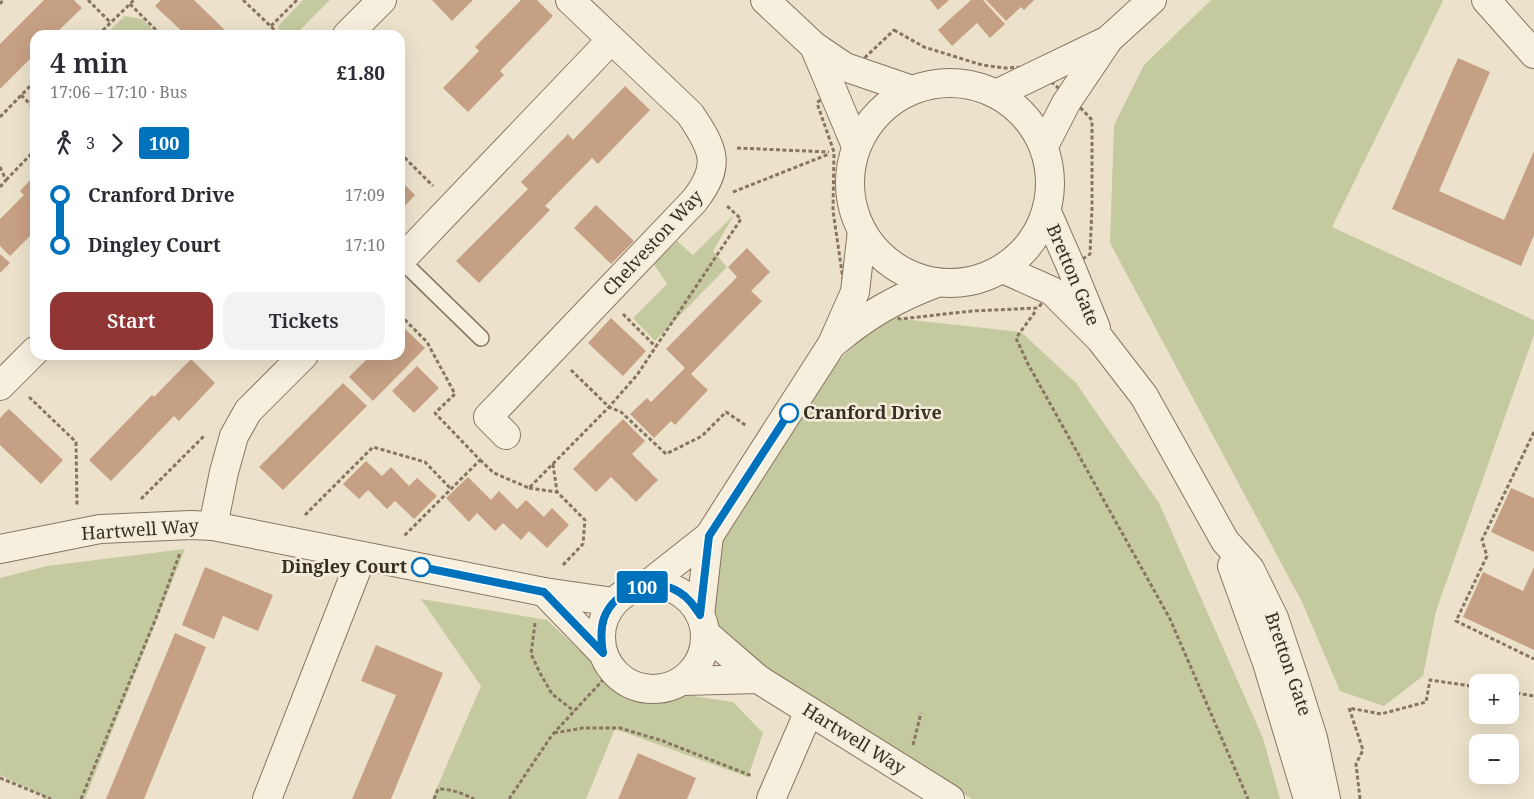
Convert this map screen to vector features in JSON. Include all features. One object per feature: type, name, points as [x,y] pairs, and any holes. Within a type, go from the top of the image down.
[{"type":"street","points":[[352,30],[382,0]]},
{"type":"street","name":"Chelveston Way","points":[[506,435],[488,417],[694,201],[712,192],[712,164],[709,146],[702,131],[690,114],[570,0]]},
{"type":"street","points":[[765,0],[814,46],[845,67],[912,90]]},
{"type":"street","points":[[1044,146],[1066,103],[1109,39],[1152,0]]},
{"type":"street","points":[[1486,0],[1534,54]]},
{"type":"street","points":[[996,94],[1109,39]]},
{"type":"street","points":[[405,257],[612,40]]},
{"type":"street","points":[[814,46],[845,149],[850,175],[852,204],[862,231],[877,252],[896,268],[914,278],[934,284]]},
{"type":"street","points":[[832,344],[854,326],[902,297],[934,284],[976,281],[1003,269],[1028,248],[1045,219],[1051,195],[1051,170],[1044,146],[1033,125],[1017,107],[996,94],[969,84],[940,83],[912,90],[888,104],[845,149]]},
{"type":"street","name":"Bretton Gate","points":[[1046,212],[1100,339]]},
{"type":"street","points":[[647,585],[709,536],[832,344],[855,292],[862,231]]},
{"type":"street","name":"Bretton Gate","points":[[1003,269],[1052,291],[1100,339],[1144,396],[1225,541],[1250,569],[1274,618],[1313,738],[1326,799]]},
{"type":"street","points":[[4,382],[30,356]]},
{"type":"street","points":[[202,525],[224,472],[234,436],[248,411],[299,360]]},
{"type":"street","name":"Hartwell Way","points":[[0,549],[100,529],[202,525],[542,591],[614,602]]},
{"type":"street","points":[[542,591],[624,681],[638,688],[653,690],[669,688],[683,681],[696,668],[704,652],[703,624],[709,536]]},
{"type":"street","name":"Bretton Gate","points":[[1225,541],[1236,579],[1267,663],[1308,799]]},
{"type":"street","points":[[267,799],[362,556]]},
{"type":"street","points":[[608,662],[600,635],[604,618],[614,602],[634,588],[647,585],[663,586],[678,592],[691,602],[703,624]]},
{"type":"street","name":"Hartwell Way","points":[[703,624],[758,679],[950,799]]},
{"type":"street","points":[[683,681],[758,679]]},
{"type":"street","points":[[774,792],[808,711]]},
{"type":"lane","points":[[405,265],[481,338]]},
{"type":"path","points":[[0,4],[4,0]]},
{"type":"path","points":[[88,0],[110,22]]},
{"type":"path","points":[[103,30],[134,0]]},
{"type":"path","points":[[243,0],[275,30]]},
{"type":"path","points":[[271,26],[296,0]]},
{"type":"path","points":[[130,4],[156,30]]},
{"type":"path","points":[[894,30],[924,47],[982,65],[1028,68]]},
{"type":"path","points":[[0,116],[30,86]]},
{"type":"path","points":[[21,95],[30,104]]},
{"type":"path","points":[[817,103],[845,149],[832,211],[844,286]]},
{"type":"path","points":[[1090,254],[1092,120]]},
{"type":"path","points":[[709,146],[845,149]]},
{"type":"path","points":[[529,488],[609,407],[637,375],[740,219],[712,192],[845,149]]},
{"type":"path","points":[[0,187],[30,155]]},
{"type":"path","points":[[405,158],[453,206]]},
{"type":"path","points":[[0,167],[6,180]]},
{"type":"path","points":[[605,295],[656,347]]},
{"type":"path","points":[[900,319],[972,311],[1039,307],[1016,338],[1028,364],[1170,619],[1248,799]]},
{"type":"path","points":[[405,320],[427,342],[455,394],[435,414],[494,474],[529,488],[557,492],[585,520],[583,544],[542,591],[531,654],[552,694],[574,711]]},
{"type":"path","points":[[551,351],[609,407],[621,412],[666,454],[702,436],[726,412],[771,442]]},
{"type":"path","points":[[4,382],[76,442],[77,534]]},
{"type":"path","points":[[1534,432],[1482,540],[1487,556],[1456,621],[1534,658]]},
{"type":"path","points":[[301,519],[373,447],[425,462],[451,489]]},
{"type":"path","points":[[404,537],[480,460]]},
{"type":"path","points":[[553,464],[557,492]]},
{"type":"path","points":[[81,799],[156,618],[202,525]]},
{"type":"path","points":[[509,799],[554,733],[574,711],[608,662]]},
{"type":"path","points":[[1360,799],[1356,764],[1363,750],[1349,708],[1381,714],[1426,702],[1430,680],[1469,686]]},
{"type":"path","points":[[1519,694],[1534,696]]},
{"type":"path","points":[[554,733],[584,728],[620,728],[663,741],[774,792]]},
{"type":"path","points":[[0,778],[51,799]]},
{"type":"path","points":[[434,799],[438,789],[445,789],[462,793],[474,799]]},
{"type":"green space","points":[[303,0],[330,0],[300,30],[280,30],[279,25]]},
{"type":"green space","points":[[1211,0],[1442,0],[1332,227],[1534,320],[1534,335],[1436,611],[1423,676],[1384,706],[1340,691],[1302,602],[1110,243],[1114,125],[1144,65]]},
{"type":"green space","points":[[125,16],[142,19],[153,30],[110,30]]},
{"type":"green space","points":[[734,215],[713,251],[727,267],[655,341],[633,318],[667,284],[654,264],[677,241],[693,255]]},
{"type":"green space","points":[[884,317],[1021,332],[1076,383],[1159,503],[1263,738],[1280,799],[972,799],[820,706],[712,629],[718,539],[830,369]]},
{"type":"green space","points":[[185,549],[85,799],[43,799],[44,796],[0,775],[0,578],[47,566]]},
{"type":"green space","points":[[421,599],[547,620],[604,673],[632,696],[679,694],[733,702],[763,733],[748,777],[615,729],[586,799],[432,799],[481,686]]},
{"type":"building","points":[[44,0],[74,0],[82,8],[59,30],[30,30],[30,59],[0,89],[0,44]]},
{"type":"building","points":[[161,0],[194,0],[225,30],[181,30],[155,6]]},
{"type":"building","points":[[432,0],[473,0],[452,21]]},
{"type":"building","points":[[521,0],[537,0],[553,16],[500,71],[504,75],[468,112],[443,88],[479,51],[475,47]]},
{"type":"building","points":[[930,0],[949,0],[938,10]]},
{"type":"building","points":[[971,0],[983,0],[1005,24],[990,38],[977,23],[952,46],[938,30]]},
{"type":"building","points":[[986,0],[1034,0],[1024,10],[1021,7],[1006,21]]},
{"type":"building","points":[[1458,58],[1490,72],[1439,191],[1504,220],[1534,151],[1534,235],[1521,266],[1392,209]]},
{"type":"building","points":[[625,86],[650,110],[598,164],[592,158],[545,206],[550,210],[479,283],[456,261],[528,189],[521,182],[568,134],[573,140]]},
{"type":"building","points":[[30,180],[30,236],[10,256],[0,246],[0,219],[24,195],[20,191]]},
{"type":"building","points":[[405,185],[415,195],[405,206]]},
{"type":"building","points":[[596,205],[634,241],[611,264],[574,228]]},
{"type":"building","points":[[747,248],[770,272],[751,291],[762,301],[691,374],[708,390],[675,425],[671,421],[654,438],[630,414],[647,398],[651,402],[685,368],[666,349],[737,277],[728,267]]},
{"type":"building","points":[[0,254],[10,263],[0,273]]},
{"type":"building","points":[[611,318],[646,351],[623,376],[588,343]]},
{"type":"building","points":[[405,329],[425,348],[373,401],[349,377],[366,360],[405,360]]},
{"type":"building","points":[[190,360],[215,383],[179,421],[174,416],[111,481],[89,460],[152,395],[154,397]]},
{"type":"building","points":[[417,366],[439,388],[414,413],[392,391]]},
{"type":"building","points":[[343,383],[367,406],[283,490],[259,467]]},
{"type":"building","points":[[9,409],[63,460],[41,484],[0,445],[0,418]]},
{"type":"building","points":[[623,419],[645,441],[632,454],[658,480],[636,502],[611,477],[596,492],[573,469]]},
{"type":"building","points":[[366,461],[382,476],[391,467],[409,486],[417,478],[437,496],[414,519],[395,501],[387,509],[368,490],[359,499],[343,484]]},
{"type":"building","points":[[468,477],[491,500],[499,491],[517,509],[526,500],[544,517],[552,508],[569,525],[547,548],[529,531],[521,540],[503,523],[495,531],[477,513],[469,522],[446,498]]},
{"type":"building","points":[[1511,488],[1534,498],[1534,552],[1491,532]]},
{"type":"building","points":[[205,567],[273,595],[258,631],[223,616],[214,639],[182,625]]},
{"type":"building","points":[[1534,567],[1534,650],[1463,617],[1483,572],[1523,591]]},
{"type":"building","points":[[175,633],[206,647],[144,799],[106,799]]},
{"type":"building","points":[[376,645],[443,673],[391,799],[352,799],[396,695],[361,681]]},
{"type":"building","points":[[638,753],[696,778],[687,799],[618,799]]},
{"type":"bus line","name":"100","points":[[421,567],[544,592],[603,653],[600,635],[604,618],[614,602],[634,588],[647,585],[663,586],[678,592],[691,602],[700,615],[709,536],[789,413]]},
{"type":"place","name":"Cranford Drive","points":[[789,413]]},
{"type":"place","name":"Dingley Court","points":[[421,567]]}]
